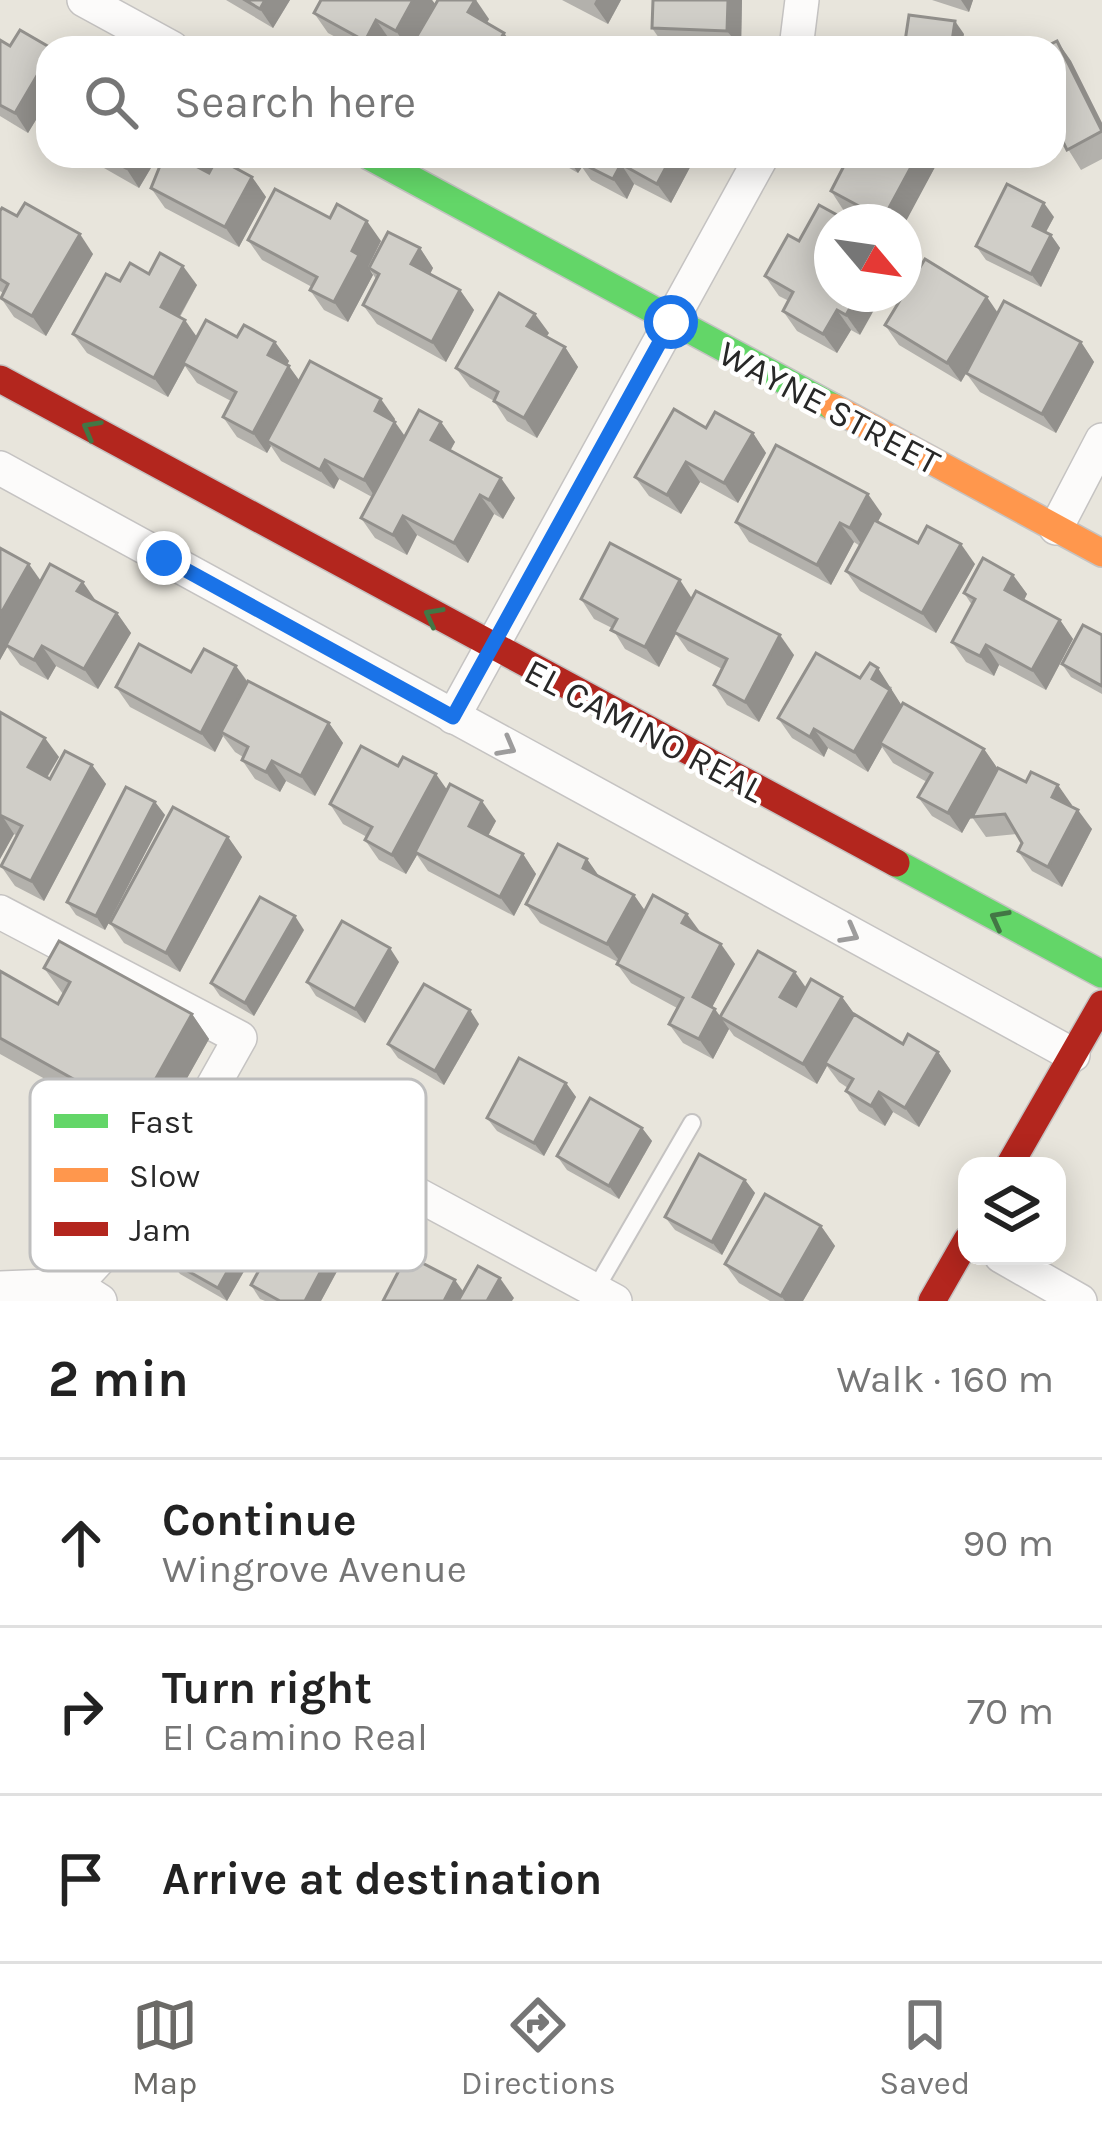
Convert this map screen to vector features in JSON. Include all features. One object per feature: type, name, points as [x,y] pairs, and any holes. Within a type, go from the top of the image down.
[{"type":"street","points":[[798,36],[802,0]]},
{"type":"street","points":[[99,3],[153,36]]},
{"type":"street","name":"WAYNE STREET","points":[[391,168],[1102,553]]},
{"type":"street","points":[[453,717],[755,168]]},
{"type":"street","name":"EL CAMINO REAL","points":[[0,379],[1102,974]]},
{"type":"street","points":[[1056,528],[1102,440]]},
{"type":"street","points":[[0,468],[1073,1055]]},
{"type":"street","points":[[0,912],[239,1039],[217,1079]]},
{"type":"street","points":[[1014,1157],[1102,1004]]},
{"type":"street","points":[[426,1198],[605,1296]]},
{"type":"street","points":[[932,1301],[958,1256]]},
{"type":"street","points":[[1017,1265],[1079,1301]]},
{"type":"street","points":[[0,1288],[87,1293]]},
{"type":"lane","points":[[605,1296],[692,1123]]},
{"type":"building","points":[[321,0],[413,0],[396,31],[376,20],[368,36],[356,36],[314,13]]},
{"type":"building","points":[[438,0],[475,0],[468,12],[504,33],[502,36],[417,36]]},
{"type":"building","points":[[653,0],[728,0],[727,31],[652,28]]},
{"type":"building","points":[[909,15],[955,21],[953,36],[906,36]]},
{"type":"building","points":[[20,30],[36,39],[36,77],[15,113],[0,105],[0,40],[10,46]]},
{"type":"building","points":[[1066,59],[1102,131],[1066,148]]},
{"type":"building","points":[[159,168],[200,168],[209,173],[212,168],[235,168],[252,177],[225,227],[151,188]]},
{"type":"building","points":[[591,168],[619,168],[613,179]]},
{"type":"building","points":[[628,168],[666,168],[657,184]]},
{"type":"building","points":[[843,168],[911,168],[891,204],[855,204],[831,191]]},
{"type":"building","points":[[1007,184],[1044,203],[1033,226],[1051,235],[1031,274],[976,246]]},
{"type":"building","points":[[275,189],[330,218],[337,204],[367,221],[352,251],[359,255],[334,302],[310,290],[317,277],[248,240]]},
{"type":"building","points":[[25,203],[80,234],[32,316],[1,298],[8,284],[0,279],[0,211],[17,216]]},
{"type":"building","points":[[814,214],[814,312],[836,312],[823,334],[783,311],[793,292],[765,276],[788,235],[799,241]]},
{"type":"building","points":[[388,232],[420,248],[411,264],[460,290],[432,342],[363,305],[379,274],[369,268]]},
{"type":"building","points":[[160,253],[183,266],[161,307],[185,320],[154,378],[73,334],[106,274],[120,281],[130,263],[149,274]]},
{"type":"building","points":[[925,259],[987,297],[947,363],[885,325],[893,312],[922,312]]},
{"type":"building","points":[[499,293],[535,314],[527,326],[565,347],[524,418],[494,401],[498,392],[456,368]]},
{"type":"building","points":[[1004,301],[1081,342],[1042,414],[966,373]]},
{"type":"building","points":[[206,320],[237,337],[244,325],[275,342],[268,355],[289,366],[253,433],[223,417],[236,392],[183,363]]},
{"type":"building","points":[[310,361],[381,399],[375,411],[395,422],[364,480],[325,460],[320,470],[267,441]]},
{"type":"building","points":[[674,409],[706,428],[715,412],[753,433],[724,483],[686,462],[667,495],[635,477]]},
{"type":"building","points":[[419,410],[441,422],[431,440],[501,478],[489,500],[480,495],[454,543],[403,516],[393,535],[361,518]]},
{"type":"building","points":[[776,445],[868,494],[850,528],[840,523],[817,565],[736,522]]},
{"type":"building","points":[[874,520],[918,543],[927,526],[961,544],[922,613],[846,571]]},
{"type":"building","points":[[610,543],[680,580],[645,647],[611,630],[617,619],[581,599]]},
{"type":"building","points":[[0,548],[29,564],[0,615]]},
{"type":"building","points":[[983,558],[1013,575],[1005,590],[1060,620],[1032,670],[986,645],[980,656],[952,642],[975,599],[964,593]]},
{"type":"building","points":[[50,564],[83,582],[77,591],[117,613],[84,669],[42,646],[34,660],[6,645]]},
{"type":"building","points":[[696,591],[780,635],[745,702],[714,685],[727,659],[674,632]]},
{"type":"building","points":[[1083,625],[1102,635],[1102,686],[1062,664]]},
{"type":"building","points":[[139,644],[191,672],[204,649],[236,666],[201,733],[116,687]]},
{"type":"building","points":[[816,653],[860,678],[870,663],[878,668],[872,679],[890,690],[854,752],[814,729],[810,737],[778,718]]},
{"type":"building","points":[[248,681],[329,723],[301,776],[272,761],[266,772],[242,760],[248,747],[221,732]]},
{"type":"building","points":[[903,703],[984,749],[948,813],[918,797],[932,773],[880,743]]},
{"type":"building","points":[[0,712],[45,738],[28,767],[50,779],[65,751],[92,765],[31,881],[1,866],[22,826],[0,815]]},
{"type":"building","points":[[361,746],[398,766],[403,757],[436,774],[392,855],[365,840],[372,827],[330,804]]},
{"type":"building","points":[[998,768],[1026,782],[1031,772],[1058,785],[1052,797],[1078,810],[1048,867],[1018,851],[1022,843],[1005,814],[972,817]]},
{"type":"building","points":[[450,784],[482,801],[469,826],[523,854],[500,897],[415,852]]},
{"type":"building","points":[[126,787],[155,802],[96,916],[67,902]]},
{"type":"building","points":[[173,807],[228,837],[166,953],[110,923]]},
{"type":"building","points":[[558,844],[587,859],[583,868],[634,895],[607,944],[526,904]]},
{"type":"building","points":[[653,895],[687,914],[682,923],[721,944],[693,997],[715,1009],[699,1039],[669,1024],[683,998],[617,964]]},
{"type":"building","points":[[260,897],[295,916],[245,1003],[211,983]]},
{"type":"building","points":[[342,921],[390,948],[355,1009],[307,982]]},
{"type":"building","points":[[59,941],[192,1014],[156,1079],[73,1079],[0,1038],[0,971],[58,1004],[70,982],[44,968]]},
{"type":"building","points":[[758,951],[795,972],[780,997],[796,1006],[811,979],[842,997],[803,1064],[720,1017]]},
{"type":"building","points":[[424,984],[470,1010],[435,1071],[388,1044]]},
{"type":"building","points":[[854,1014],[903,1044],[908,1034],[938,1052],[905,1108],[879,1092],[871,1106],[846,1091],[853,1079],[825,1063]]},
{"type":"building","points":[[519,1058],[566,1083],[534,1143],[487,1118]]},
{"type":"building","points":[[590,1098],[642,1128],[609,1186],[557,1156]]},
{"type":"building","points":[[699,1154],[745,1180],[712,1242],[665,1217]]},
{"type":"building","points":[[765,1194],[821,1226],[781,1296],[725,1264]]},
{"type":"building","points":[[426,1265],[455,1280],[444,1301],[383,1301],[399,1271],[426,1271]]},
{"type":"building","points":[[478,1266],[500,1278],[487,1301],[458,1301]]},
{"type":"building","points":[[188,1271],[228,1271],[218,1288]]},
{"type":"building","points":[[259,1271],[321,1271],[305,1301],[280,1301],[251,1285]]},
{"type":"traffic: fast","points":[[391,168],[833,407]]},
{"type":"traffic: fast","points":[[896,863],[1102,974]]},
{"type":"traffic: slow","points":[[833,407],[1102,553]]},
{"type":"traffic: jam","points":[[0,379],[896,863]]},
{"type":"traffic: jam","points":[[1014,1157],[1102,1004]]},
{"type":"traffic: jam","points":[[932,1301],[958,1256]]},
{"type":"route","points":[[164,558],[453,717],[671,322]]}]
